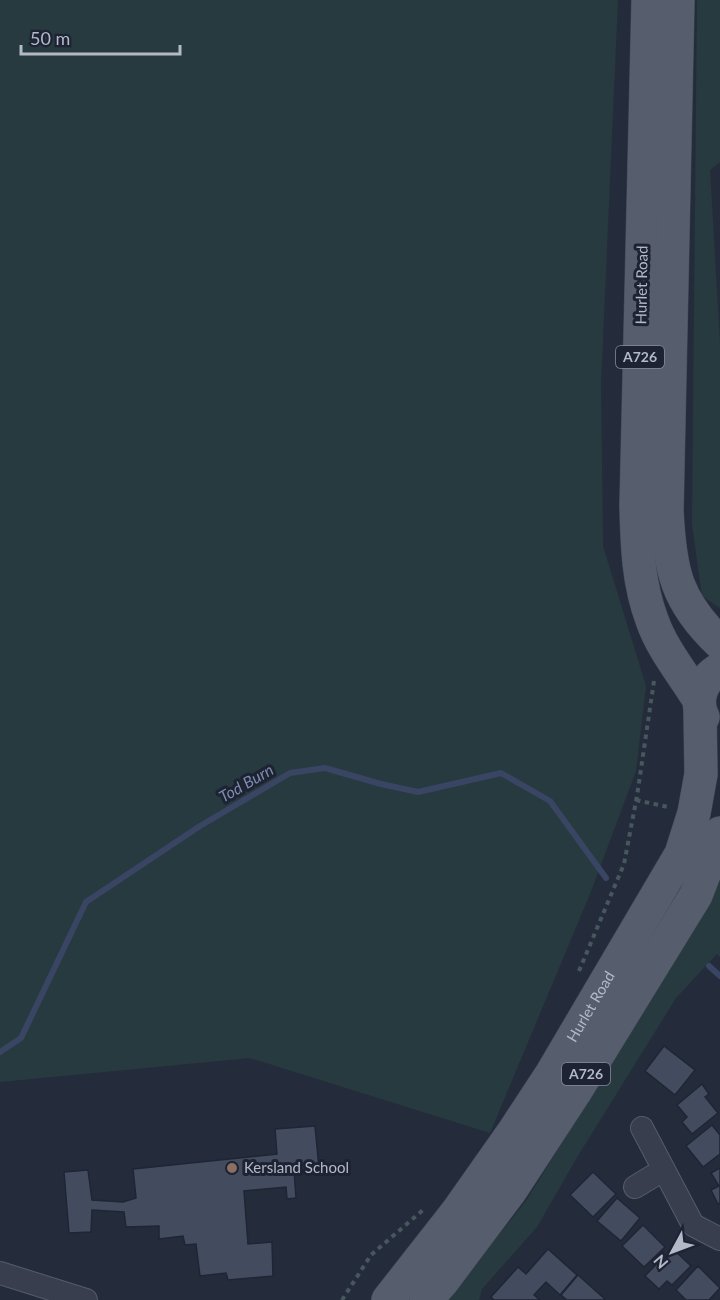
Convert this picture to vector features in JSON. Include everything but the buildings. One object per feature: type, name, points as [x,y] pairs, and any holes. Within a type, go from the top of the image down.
[{"type":"main road","name":"Hurlet Road","points":[[388,1300],[457,1212],[552,1073],[681,854],[694,813],[701,774],[706,716],[652,622],[640,577],[637,551],[636,506],[648,0]]},
{"type":"main road","name":"Hurlet Road","points":[[678,0],[667,511],[669,542],[680,592],[693,613],[720,643]]},
{"type":"main road","points":[[706,716],[701,688],[708,678],[720,669]]},
{"type":"main road","name":"Hurlet Road","points":[[426,1300],[511,1190],[575,1092],[696,895],[720,833]]},
{"type":"street","points":[[642,1128],[693,1225],[720,1239]]},
{"type":"street","points":[[635,1187],[663,1170]]},
{"type":"street","points":[[0,1273],[86,1300]]},
{"type":"path","points":[[578,972],[624,864],[654,682],[651,671]]},
{"type":"path","points":[[636,800],[694,813]]},
{"type":"path","points":[[342,1300],[371,1255],[427,1206]]},
{"type":"green space","points":[[0,0],[618,0],[601,383],[603,546],[646,686],[636,771],[590,894],[490,1133],[250,1058],[0,1082]]},
{"type":"green space","points":[[697,0],[720,0],[720,162],[710,170],[720,343],[720,608],[702,596],[692,524]]},
{"type":"green space","points":[[720,873],[720,957],[717,954],[676,998],[576,1159],[537,1227],[482,1289],[479,1300],[446,1300],[526,1201],[670,968]]},
{"type":"waterway","name":"Tod Burn","points":[[0,1052],[21,1038],[86,902],[200,826],[290,773],[325,768],[418,792],[501,773],[550,801],[606,878]]},
{"type":"waterway","name":"Tod Burn","points":[[709,966],[720,976]]},
{"type":"place","name":"Kersland School","points":[[232,1168]]}]
